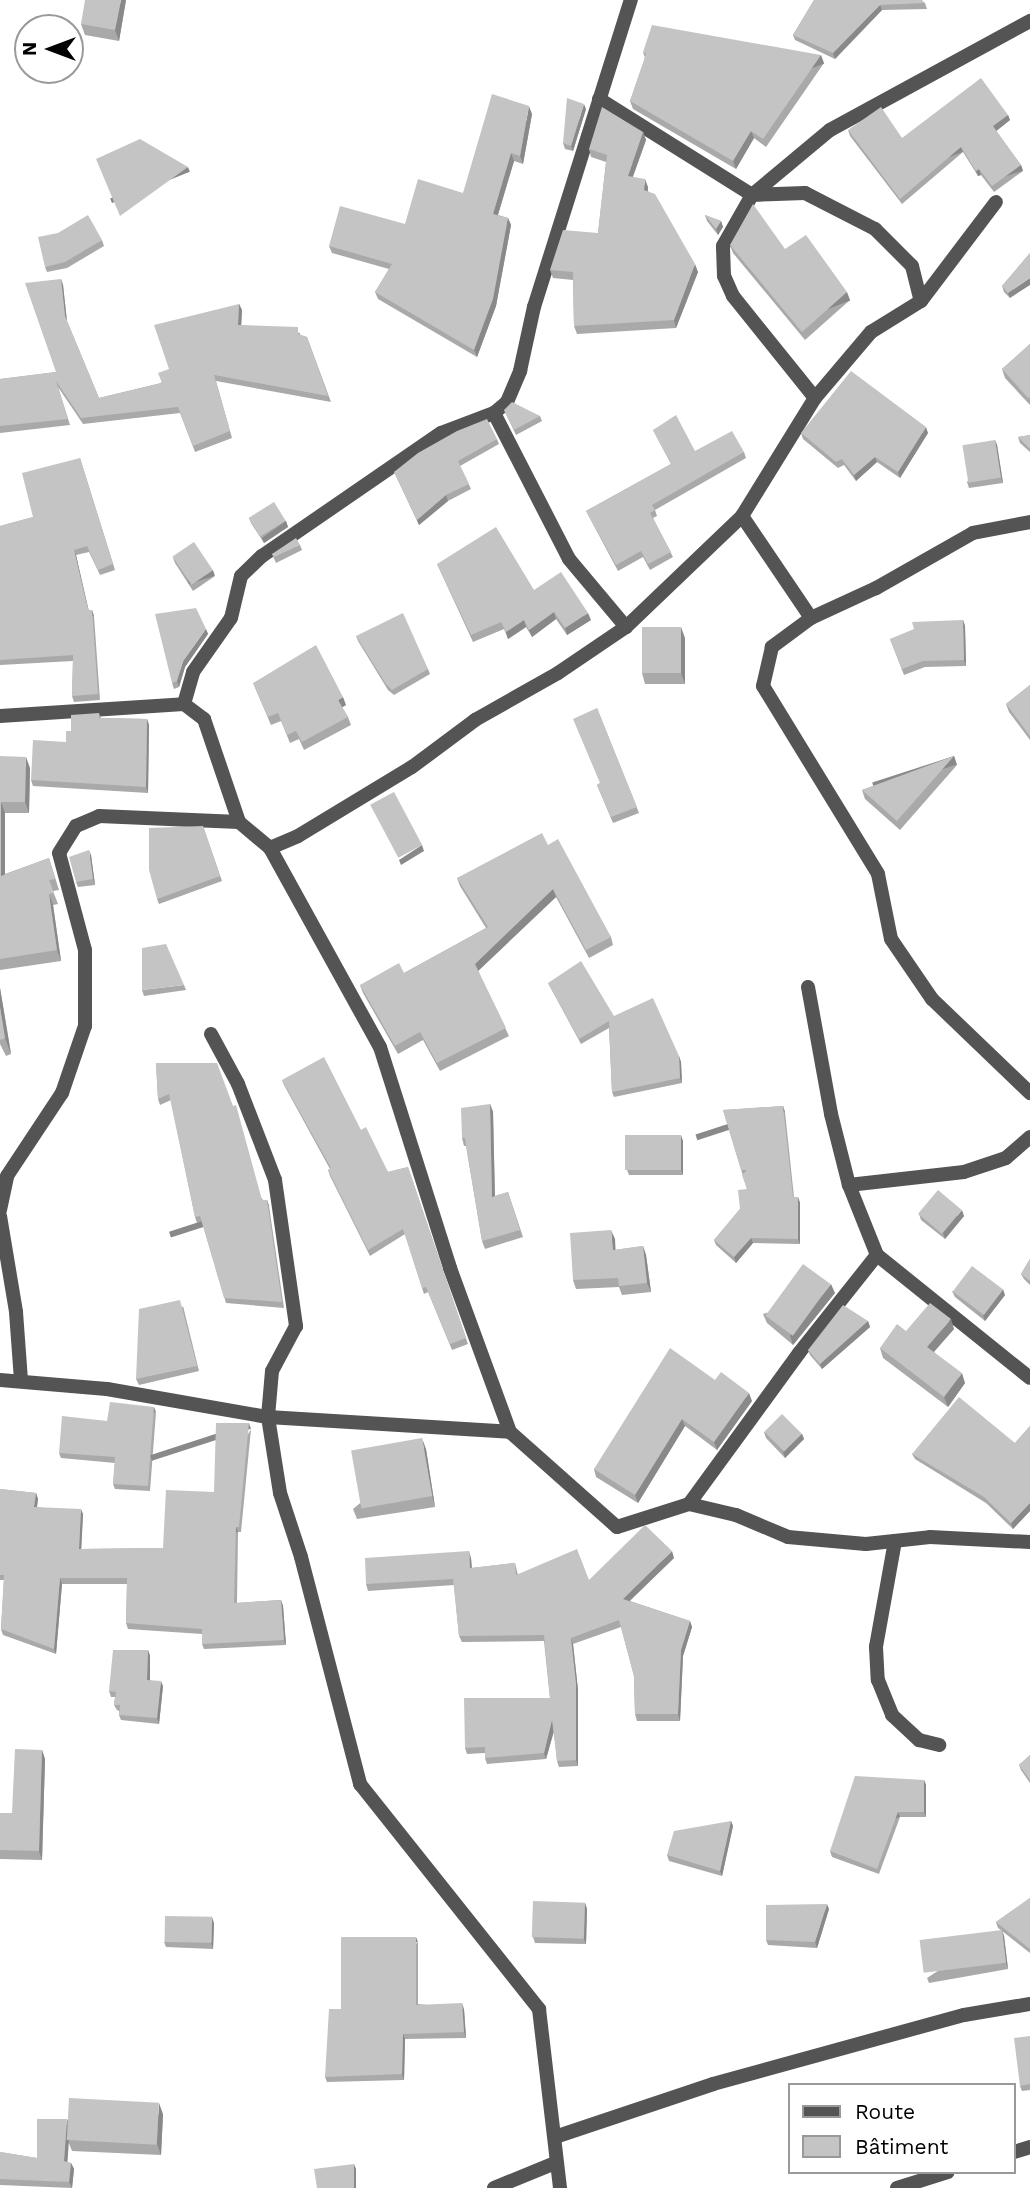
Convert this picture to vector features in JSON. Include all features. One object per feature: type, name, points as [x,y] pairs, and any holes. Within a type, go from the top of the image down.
[{"type":"street","points":[[184,704],[193,672],[231,618],[241,576],[262,556],[441,433],[494,414],[507,402],[520,371],[534,307],[631,0]]},
{"type":"street","points":[[815,398],[733,296],[724,276],[723,246],[752,195],[830,130],[1030,21]]},
{"type":"street","points":[[599,99],[634,118],[654,136],[752,195],[805,193],[875,229],[912,266],[921,301]]},
{"type":"street","points":[[270,848],[298,836],[412,767],[475,720],[558,673],[626,628],[742,516],[815,398],[871,332],[921,301],[996,202]]},
{"type":"street","points":[[494,414],[569,559],[626,628]]},
{"type":"street","points":[[742,516],[811,618]]},
{"type":"street","points":[[1030,522],[973,533],[876,588],[811,618],[772,647],[763,687],[878,874],[891,939],[932,999],[1030,1093]]},
{"type":"street","points":[[0,716],[184,704],[204,719],[239,822],[270,848],[380,1047],[450,1268],[510,1432],[617,1527],[690,1504],[736,1515],[788,1537],[866,1544],[930,1537],[1030,1542]]},
{"type":"street","points":[[0,1210],[7,1176],[62,1093],[85,1026],[85,950],[59,853],[76,826],[99,816],[239,822]]},
{"type":"street","points":[[808,987],[831,1114],[849,1185],[877,1255],[1030,1378]]},
{"type":"street","points":[[211,1034],[238,1084],[275,1180],[296,1326],[272,1371],[268,1417],[281,1493],[301,1557],[360,1784],[539,2009],[560,2188]]},
{"type":"street","points":[[849,1185],[964,1172],[1006,1158],[1030,1137]]},
{"type":"street","points":[[0,1216],[16,1312],[21,1380]]},
{"type":"street","points":[[690,1504],[799,1353],[877,1255]]},
{"type":"street","points":[[0,1380],[134,1393],[268,1417],[510,1432]]},
{"type":"street","points":[[895,1541],[876,1647],[878,1680],[892,1715],[919,1740],[939,1745]]},
{"type":"street","points":[[555,2137],[713,2084],[964,2015],[1030,2004]]},
{"type":"street","points":[[494,2188],[555,2163]]},
{"type":"street","points":[[897,2188],[942,2174]]},
{"type":"building","points":[[85,0],[121,0],[115,30],[84,25]]},
{"type":"building","points":[[814,0],[922,0],[925,3],[880,5],[833,53],[793,35]]},
{"type":"building","points":[[652,25],[821,55],[763,139],[751,131],[733,161],[630,101],[646,54],[643,52]]},
{"type":"building","points":[[981,78],[1008,115],[993,126],[1021,165],[992,186],[979,169],[976,171],[961,147],[900,199],[848,130],[881,107],[902,138]]},
{"type":"building","points":[[492,94],[529,106],[520,156],[511,153],[493,214],[508,218],[493,299],[474,350],[375,292],[392,264],[329,246],[340,206],[405,224],[418,179],[463,193]]},
{"type":"building","points":[[567,98],[584,104],[571,146],[563,143]]},
{"type":"building","points":[[602,107],[643,132],[628,176],[645,179],[644,190],[655,194],[695,264],[674,320],[574,326],[573,272],[550,270],[563,230],[598,233],[607,155],[589,149]]},
{"type":"building","points":[[140,139],[188,167],[120,216],[96,159]]},
{"type":"building","points":[[753,204],[785,249],[806,235],[847,292],[802,332],[730,245]]},
{"type":"building","points":[[88,215],[102,240],[65,262],[45,267],[38,237],[58,233]]},
{"type":"building","points":[[705,215],[721,221],[716,229]]},
{"type":"building","points":[[1030,253],[1030,278],[1008,293],[1002,286]]},
{"type":"building","points":[[61,279],[65,316],[99,398],[162,383],[158,373],[169,369],[154,325],[239,304],[238,325],[298,327],[298,334],[307,337],[328,396],[214,375],[230,431],[193,446],[178,407],[81,418],[56,381],[68,419],[0,426],[0,379],[56,372],[25,283]]},
{"type":"building","points":[[1030,344],[1030,397],[1028,398],[1002,369]]},
{"type":"building","points":[[851,371],[926,427],[898,472],[875,457],[854,475],[842,459],[836,462],[801,433]]},
{"type":"building","points":[[512,402],[540,416],[514,430],[504,410]]},
{"type":"building","points":[[676,415],[695,451],[732,431],[744,452],[652,505],[655,510],[650,513],[671,552],[648,564],[641,551],[616,565],[586,511],[671,464],[653,430]]},
{"type":"building","points":[[487,419],[497,439],[458,461],[469,484],[446,495],[417,520],[394,472],[418,453],[457,431]]},
{"type":"building","points":[[1030,435],[1030,449],[1018,437]]},
{"type":"building","points":[[995,440],[1001,478],[968,483],[962,445]]},
{"type":"building","points":[[80,458],[113,564],[98,570],[87,546],[74,550],[88,610],[92,610],[98,694],[72,696],[73,655],[0,660],[0,526],[33,517],[22,473]]},
{"type":"building","points":[[274,502],[286,521],[260,537],[249,518]]},
{"type":"building","points":[[496,527],[534,590],[561,572],[588,613],[565,628],[554,612],[529,630],[524,620],[506,632],[501,622],[471,635],[437,564]]},
{"type":"building","points":[[296,538],[300,545],[274,557],[272,554]]},
{"type":"building","points":[[194,542],[213,570],[191,585],[172,557]]},
{"type":"building","points":[[196,608],[206,629],[183,661],[177,681],[172,683],[155,614]]},
{"type":"building","points":[[403,613],[428,669],[392,690],[356,636]]},
{"type":"building","points":[[963,620],[964,660],[923,661],[902,669],[890,639],[914,629],[912,622]]},
{"type":"building","points":[[642,627],[681,627],[681,673],[642,673]]},
{"type":"building","points":[[316,645],[343,697],[338,700],[348,717],[302,742],[296,731],[287,735],[278,713],[268,717],[253,683]]},
{"type":"building","points":[[1030,685],[1030,736],[1006,704]]},
{"type":"building","points":[[597,708],[637,807],[611,817],[573,719]]},
{"type":"building","points":[[99,713],[99,718],[147,719],[146,787],[31,780],[33,740],[66,742],[66,731],[71,731],[71,715]]},
{"type":"building","points":[[0,756],[26,757],[25,802],[1,802],[1,876],[49,858],[55,879],[49,880],[54,893],[49,894],[57,950],[0,959]]},
{"type":"building","points":[[954,756],[897,821],[862,790]]},
{"type":"building","points":[[394,792],[422,845],[398,858],[370,805]]},
{"type":"building","points":[[203,826],[220,876],[157,899],[149,870],[149,828]]},
{"type":"building","points":[[542,833],[548,845],[558,839],[611,937],[586,950],[553,889],[475,964],[506,1028],[437,1063],[420,1032],[395,1046],[360,985],[399,963],[404,973],[488,927],[457,878]]},
{"type":"building","points":[[89,850],[93,879],[76,882],[69,857]]},
{"type":"building","points":[[166,944],[184,985],[142,990],[142,948]]},
{"type":"building","points":[[581,961],[614,1016],[653,998],[679,1056],[680,1078],[612,1092],[609,1021],[579,1039],[548,983]]},
{"type":"building","points":[[0,1007],[5,1038],[1,1040],[0,1039]]},
{"type":"building","points":[[324,1057],[361,1130],[366,1127],[388,1172],[408,1167],[466,1338],[450,1344],[426,1287],[422,1288],[403,1229],[368,1250],[328,1170],[331,1168],[282,1080]]},
{"type":"building","points":[[156,1063],[217,1063],[233,1106],[236,1105],[262,1200],[267,1200],[282,1302],[224,1298],[200,1216],[195,1217],[169,1094],[158,1099]]},
{"type":"building","points":[[490,1104],[492,1197],[508,1192],[520,1230],[482,1241],[465,1138],[462,1138],[461,1108]]},
{"type":"building","points":[[783,1106],[793,1197],[798,1197],[798,1239],[751,1238],[734,1257],[714,1240],[740,1209],[738,1190],[747,1189],[742,1175],[747,1170],[741,1170],[723,1110]]},
{"type":"building","points":[[625,1135],[681,1135],[681,1170],[625,1170]]},
{"type":"building","points":[[938,1190],[962,1210],[942,1234],[918,1214]]},
{"type":"building","points":[[611,1230],[613,1250],[643,1246],[647,1283],[619,1286],[618,1278],[573,1280],[570,1233]]},
{"type":"building","points":[[1030,1259],[1030,1281],[1021,1274]]},
{"type":"building","points":[[803,1264],[831,1284],[793,1336],[765,1316]]},
{"type":"building","points":[[972,1266],[1003,1289],[984,1315],[953,1292]]},
{"type":"building","points":[[180,1300],[197,1366],[136,1379],[139,1309]]},
{"type":"building","points":[[930,1303],[951,1319],[927,1347],[962,1373],[944,1397],[880,1348],[897,1324],[906,1331]]},
{"type":"building","points":[[843,1305],[868,1321],[820,1364],[808,1350]]},
{"type":"building","points":[[670,1348],[715,1380],[721,1372],[749,1393],[714,1442],[682,1419],[635,1495],[594,1469]]},
{"type":"building","points":[[959,1397],[1015,1443],[1030,1426],[1030,1503],[1011,1523],[984,1497],[912,1454]]},
{"type":"building","points":[[110,1402],[154,1407],[148,1486],[113,1484],[115,1457],[59,1453],[62,1416],[107,1421]]},
{"type":"building","points":[[782,1414],[802,1434],[784,1451],[764,1432]]},
{"type":"building","points":[[216,1423],[249,1423],[239,1527],[236,1527],[234,1603],[281,1600],[284,1640],[202,1644],[202,1629],[126,1623],[127,1578],[60,1578],[54,1649],[1,1629],[4,1575],[0,1575],[0,1489],[36,1493],[34,1507],[81,1509],[79,1549],[163,1548],[166,1490],[214,1492]]},
{"type":"building","points":[[422,1438],[432,1496],[361,1509],[351,1451]]},
{"type":"building","points":[[645,1525],[672,1551],[623,1599],[690,1621],[681,1650],[678,1714],[635,1714],[634,1676],[619,1620],[571,1638],[576,1683],[576,1760],[557,1761],[552,1720],[544,1753],[485,1758],[485,1747],[465,1748],[464,1698],[550,1698],[544,1635],[459,1636],[453,1579],[366,1584],[365,1558],[469,1551],[470,1568],[515,1563],[516,1575],[577,1549],[589,1580]]},
{"type":"building","points":[[113,1650],[148,1650],[147,1680],[161,1681],[157,1718],[119,1715],[120,1705],[114,1705],[116,1692],[109,1691]]},
{"type":"building","points":[[15,1749],[42,1750],[39,1851],[0,1850],[0,1813],[12,1813]]},
{"type":"building","points":[[1030,1755],[1030,1780],[1019,1765]]},
{"type":"building","points":[[855,1776],[924,1780],[924,1812],[898,1812],[877,1869],[830,1851]]},
{"type":"building","points":[[731,1821],[720,1871],[667,1855],[674,1831]]},
{"type":"building","points":[[1030,1898],[1030,1949],[996,1922]]},
{"type":"building","points":[[533,1901],[585,1903],[584,1939],[532,1937]]},
{"type":"building","points":[[827,1904],[815,1942],[766,1940],[766,1905]]},
{"type":"building","points":[[165,1916],[212,1917],[212,1943],[165,1942]]},
{"type":"building","points":[[1002,1930],[1006,1963],[924,1973],[920,1940]]},
{"type":"building","points":[[341,1937],[416,1937],[416,2005],[462,2003],[464,2032],[403,2034],[402,2074],[325,2077],[329,2009],[341,2009]]},
{"type":"building","points":[[1030,2036],[1030,2084],[1020,2086],[1014,2038]]},
{"type":"building","points":[[69,2098],[159,2103],[157,2145],[67,2140]]},
{"type":"building","points":[[37,2119],[67,2119],[64,2161],[71,2163],[69,2182],[0,2179],[0,2152],[37,2158]]},
{"type":"building","points":[[354,2164],[354,2188],[317,2188],[314,2169]]}]
